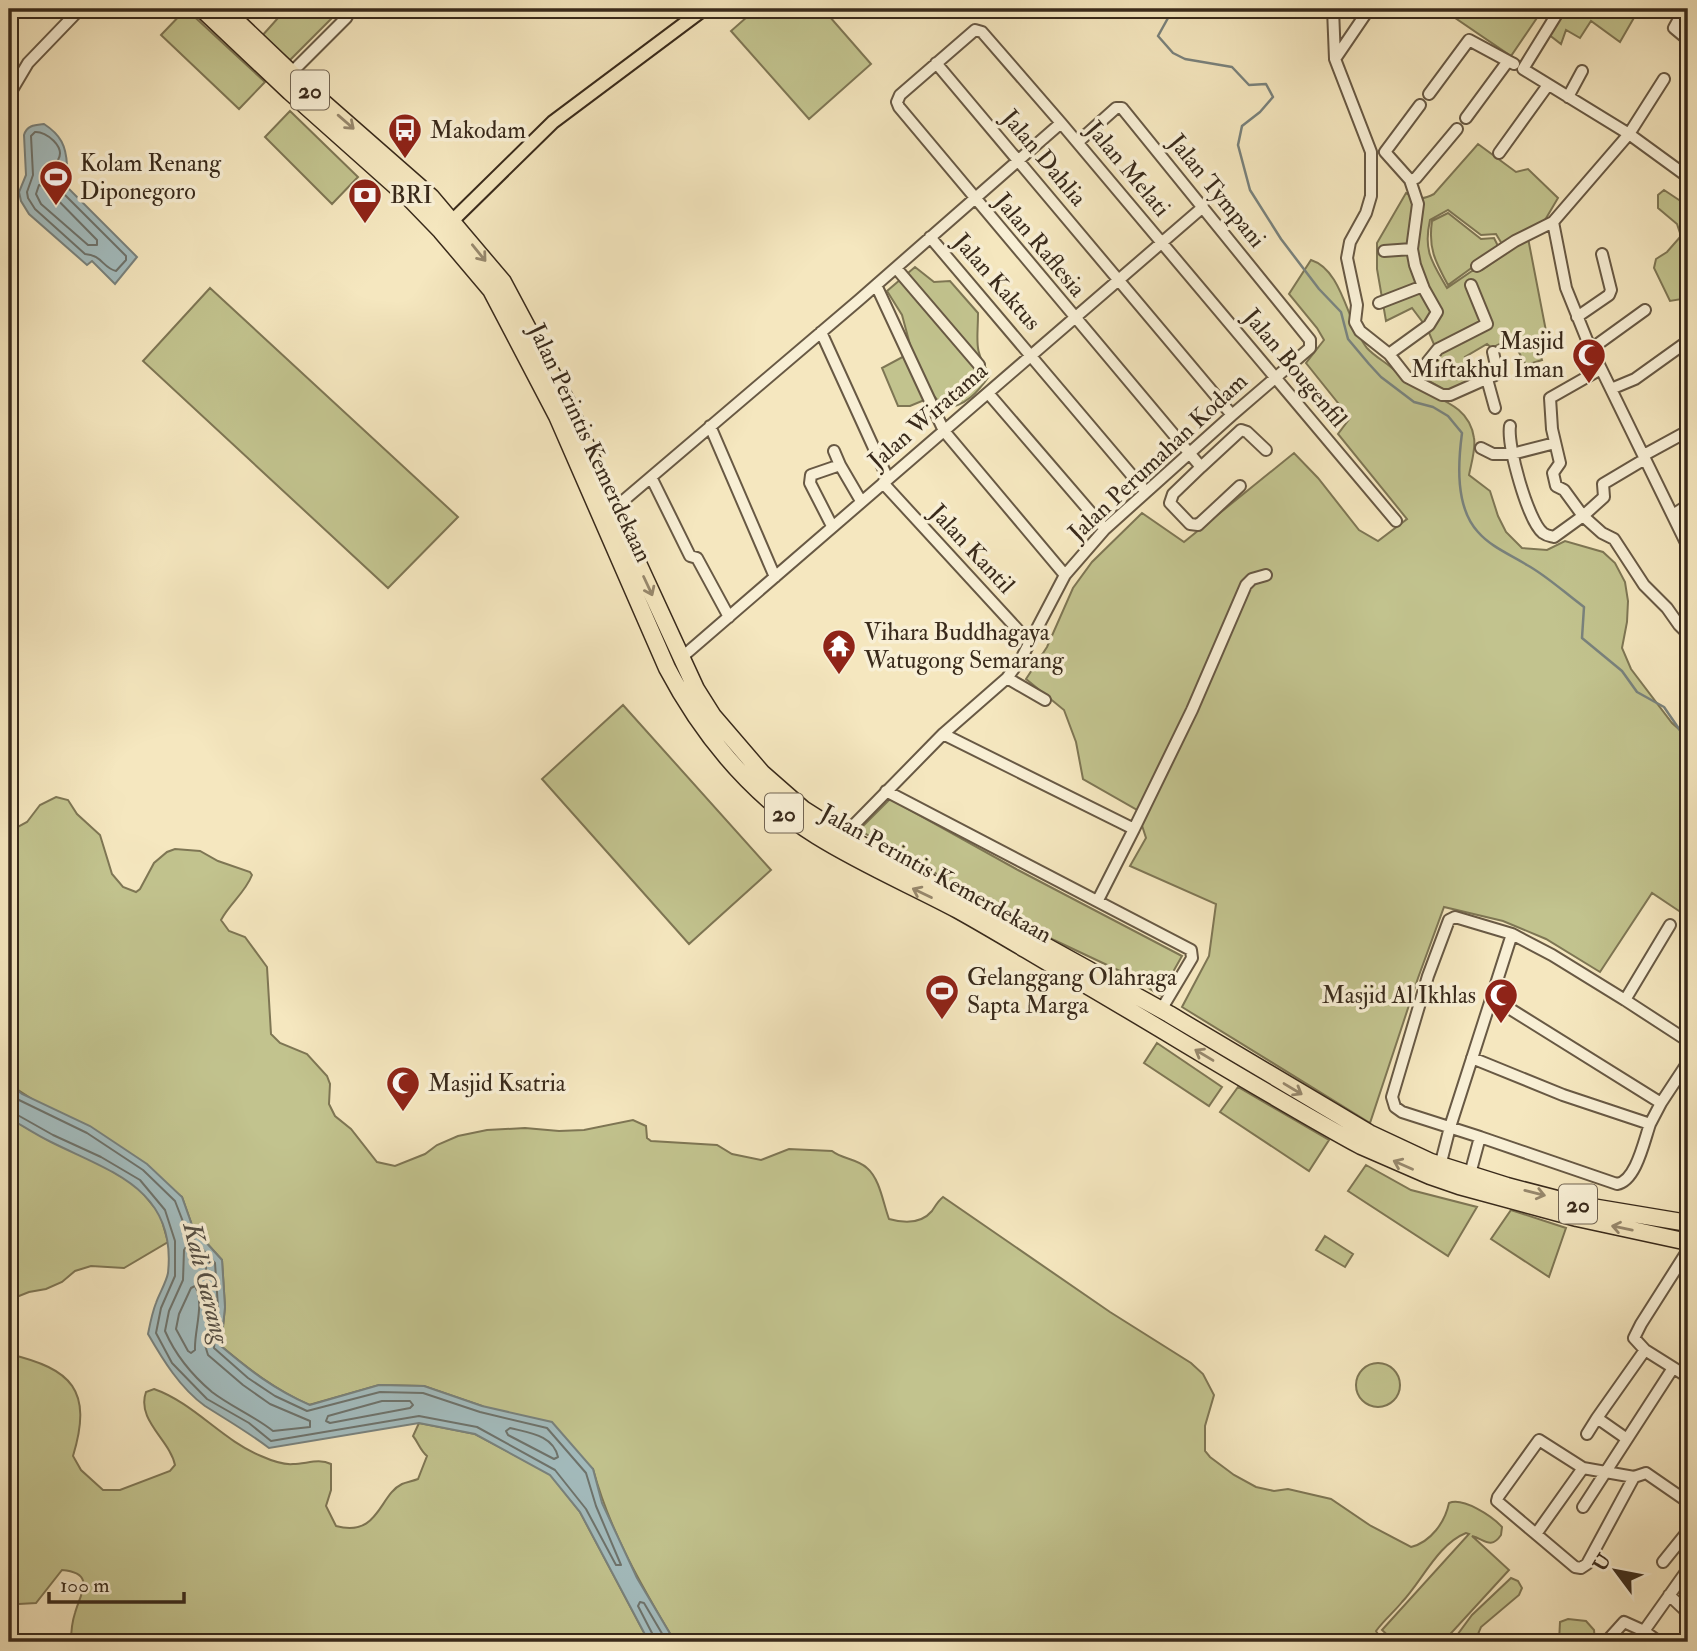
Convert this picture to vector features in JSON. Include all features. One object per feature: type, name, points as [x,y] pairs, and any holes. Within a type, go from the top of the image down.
[{"type":"highway","name":"Jalan Perintis Kemerdekaan","points":[[202,9],[290,92],[447,226],[503,282],[567,402],[667,668],[682,698],[706,732],[751,784],[794,821],[817,836],[1161,1010],[1345,1120],[1468,1181],[1577,1218],[1688,1242]]},
{"type":"highway","name":"Jalan Perintis Kemerdekaan","points":[[224,9],[431,197],[447,226]]},
{"type":"highway","name":"Jalan Perintis Kemerdekaan","points":[[608,513],[696,689],[713,716],[762,774],[803,809],[1361,1146],[1430,1176],[1688,1223]]},
{"type":"main road","points":[[447,226],[553,122],[704,9]]},
{"type":"street","points":[[9,94],[28,63],[80,9]]},
{"type":"street","points":[[292,72],[346,18],[351,9]]},
{"type":"street","points":[[1333,9],[1335,59],[1371,152],[1371,195],[1366,213],[1350,242],[1347,258],[1357,305],[1355,322],[1360,331],[1389,354],[1407,377],[1442,394],[1450,395],[1496,373],[1493,352]]},
{"type":"street","points":[[1335,59],[1369,9]]},
{"type":"street","points":[[1523,69],[1560,9]]},
{"type":"street","points":[[1688,20],[1679,19],[1674,28],[1688,37]]},
{"type":"street","name":"Jalan Melati","points":[[936,63],[975,30],[982,32],[1162,242]]},
{"type":"street","points":[[1429,94],[1469,40],[1523,69],[1629,134],[1688,177]]},
{"type":"street","points":[[1466,118],[1508,61]]},
{"type":"street","name":"Jalan Dahlia","points":[[936,63],[1232,415]]},
{"type":"street","name":"Jalan Raflesia","points":[[936,63],[900,95],[897,102],[1074,318],[1201,467]]},
{"type":"street","points":[[1568,97],[1582,71]]},
{"type":"street","points":[[1477,267],[1515,241],[1553,222],[1629,134],[1664,79]]},
{"type":"street","points":[[1499,153],[1548,85]]},
{"type":"street","points":[[1385,152],[1420,105]]},
{"type":"street","name":"Jalan Tympani","points":[[1078,142],[1116,108],[1122,108],[1310,340],[1310,348]]},
{"type":"street","points":[[608,513],[896,268],[1061,123]]},
{"type":"street","points":[[1410,180],[1416,178],[1457,129]]},
{"type":"street","points":[[1371,152],[1385,152],[1410,180],[1418,204],[1412,249],[1415,265],[1437,312],[1429,325],[1389,354]]},
{"type":"street","name":"Jalan Wiratama","points":[[681,658],[1203,207]]},
{"type":"street","points":[[1553,222],[1561,269],[1577,317],[1688,547]]},
{"type":"street","name":"Jalan Kaktus","points":[[930,237],[1146,492]]},
{"type":"street","name":"Jalan Bougenfil","points":[[1162,242],[1396,521]]},
{"type":"street","points":[[1384,251],[1412,249]]},
{"type":"street","points":[[1577,317],[1609,295],[1611,289],[1602,254]]},
{"type":"street","points":[[896,268],[979,365]]},
{"type":"street","points":[[876,285],[944,431],[1065,575]]},
{"type":"street","points":[[1413,380],[1438,349],[1487,324],[1471,285]]},
{"type":"street","points":[[1379,303],[1423,286]]},
{"type":"street","points":[[1591,349],[1645,310]]},
{"type":"street","name":"Jalan Kantil","points":[[821,332],[886,481],[1030,643]]},
{"type":"street","points":[[1611,389],[1635,379],[1688,341]]},
{"type":"street","name":"Jalan Perumahan Kodam","points":[[844,835],[943,734],[1007,678],[1030,643],[1065,575],[1105,529],[1310,348]]},
{"type":"street","points":[[1601,369],[1551,396],[1555,443],[1560,463],[1553,472],[1556,486],[1564,490],[1583,516],[1602,533],[1614,539],[1644,585],[1688,634]]},
{"type":"street","points":[[1487,379],[1494,408]]},
{"type":"street","points":[[988,393],[1105,529]]},
{"type":"street","points":[[710,426],[775,577]]},
{"type":"street","points":[[1510,426],[1512,454],[1529,509],[1544,534],[1554,537],[1604,498],[1604,484],[1688,431]]},
{"type":"street","points":[[1240,486],[1198,525],[1189,524],[1170,503],[1170,499],[1201,467],[1241,430],[1247,432],[1266,450]]},
{"type":"street","points":[[1481,448],[1493,454],[1512,454],[1555,443]]},
{"type":"street","points":[[834,451],[861,501]]},
{"type":"street","points":[[832,526],[809,477],[840,464]]},
{"type":"street","points":[[651,477],[690,556],[696,558],[729,617]]},
{"type":"street","points":[[1674,515],[1688,505]]},
{"type":"street","points":[[1098,900],[1192,710],[1246,585],[1252,579],[1266,575]]},
{"type":"street","points":[[1007,678],[1045,700]]},
{"type":"street","points":[[943,734],[1134,829]]},
{"type":"street","points":[[886,791],[1191,950],[1192,958],[1161,1010]]},
{"type":"street","points":[[1688,1041],[1544,950],[1512,934],[1455,917],[1449,920],[1428,976],[1392,1097],[1395,1107],[1402,1112],[1617,1184],[1625,1183],[1631,1176],[1650,1124],[1688,1062]]},
{"type":"street","points":[[1625,1000],[1670,925]]},
{"type":"street","points":[[1440,1166],[1512,934]]},
{"type":"street","points":[[1491,997],[1661,1103]]},
{"type":"street","points":[[1472,1058],[1563,1095],[1650,1124]]},
{"type":"street","points":[[1468,1181],[1480,1137]]},
{"type":"street","points":[[1688,1250],[1634,1338],[1645,1350],[1688,1377]]},
{"type":"street","points":[[1587,1434],[1645,1350]]},
{"type":"street","points":[[1583,1507],[1673,1368]]},
{"type":"street","points":[[1597,1418],[1627,1439]]},
{"type":"street","points":[[1634,1477],[1587,1564],[1581,1568],[1575,1567],[1497,1501],[1539,1440],[1583,1468],[1634,1477],[1646,1473],[1688,1502]]},
{"type":"street","points":[[1536,1534],[1583,1468]]},
{"type":"street","points":[[1663,1562],[1688,1531]]},
{"type":"street","points":[[1644,1631],[1688,1569]]},
{"type":"street","points":[[1669,1595],[1688,1613]]},
{"type":"street","points":[[1606,1642],[1625,1622],[1659,1642]]},
{"type":"green space","points":[[186,9],[265,82],[239,109],[161,35]]},
{"type":"green space","points":[[286,9],[341,9],[288,62],[261,37]]},
{"type":"green space","points":[[756,9],[823,9],[871,64],[809,119],[731,31]]},
{"type":"green space","points":[[1442,9],[1543,9],[1511,56]]},
{"type":"green space","points":[[1565,9],[1639,9],[1620,42],[1591,21],[1580,38],[1566,30],[1561,44],[1548,34]]},
{"type":"green space","points":[[290,111],[358,177],[332,204],[265,137]]},
{"type":"green space","points":[[1478,144],[1516,172],[1528,169],[1558,198],[1545,220],[1502,244],[1496,234],[1481,235],[1448,210],[1430,220],[1430,256],[1447,288],[1472,271],[1482,270],[1528,238],[1546,331],[1535,339],[1542,360],[1526,365],[1511,338],[1492,348],[1487,344],[1465,357],[1474,379],[1449,392],[1415,373],[1436,349],[1427,328],[1412,308],[1386,321],[1377,269],[1377,243],[1406,193],[1420,198],[1434,194]]},
{"type":"green space","points":[[1664,190],[1688,206],[1688,298],[1670,301],[1654,268],[1656,259],[1667,252],[1681,236],[1677,224],[1658,208],[1658,195]]},
{"type":"green space","points":[[1448,213],[1481,239],[1494,238],[1499,248],[1448,285],[1436,261],[1431,239],[1432,221]]},
{"type":"green space","points":[[1311,260],[1322,266],[1338,286],[1360,338],[1367,348],[1406,381],[1448,403],[1465,416],[1471,426],[1474,442],[1469,475],[1490,491],[1506,532],[1522,548],[1547,550],[1565,541],[1603,552],[1615,563],[1625,582],[1628,601],[1622,648],[1631,669],[1687,742],[1688,917],[1652,893],[1600,972],[1546,939],[1503,921],[1444,907],[1370,1123],[1182,1007],[1209,956],[1216,904],[1130,866],[1146,838],[1137,810],[1083,779],[1076,742],[1064,710],[1026,679],[1047,647],[1073,588],[1092,562],[1142,513],[1184,542],[1294,453],[1318,478],[1359,530],[1378,541],[1407,519],[1338,434],[1350,418],[1306,363],[1324,340],[1289,294]]},
{"type":"green space","points":[[915,267],[934,282],[950,281],[978,313],[979,352],[990,375],[970,398],[952,407],[944,408],[934,396],[910,406],[898,406],[882,368],[912,352],[902,315],[887,291]]},
{"type":"green space","points":[[210,288],[458,517],[388,588],[143,361]]},
{"type":"green space","points":[[623,705],[771,870],[689,944],[542,779]]},
{"type":"green space","points":[[56,797],[68,800],[77,814],[100,835],[112,874],[123,887],[136,892],[154,863],[175,849],[200,851],[218,861],[250,872],[252,875],[249,881],[221,920],[229,931],[245,937],[267,967],[271,1034],[280,1043],[307,1054],[327,1076],[330,1084],[329,1104],[335,1116],[351,1129],[377,1162],[395,1166],[458,1136],[487,1130],[584,1130],[633,1120],[646,1126],[647,1138],[651,1141],[717,1145],[732,1154],[761,1160],[789,1149],[832,1151],[867,1168],[878,1185],[889,1219],[906,1222],[923,1218],[943,1197],[1110,1312],[1191,1363],[1203,1374],[1214,1395],[1205,1426],[1205,1451],[1234,1475],[1256,1487],[1274,1491],[1288,1489],[1331,1499],[1371,1526],[1411,1547],[1431,1536],[1444,1517],[1449,1503],[1469,1505],[1485,1513],[1502,1527],[1501,1535],[1491,1543],[1472,1536],[1509,1570],[1443,1642],[1395,1642],[1382,1630],[1469,1534],[1466,1533],[1447,1545],[1376,1631],[1383,1642],[675,1642],[618,1537],[593,1469],[482,1406],[424,1386],[379,1385],[309,1405],[273,1385],[221,1346],[225,1307],[222,1260],[193,1228],[182,1197],[9,1084],[9,841],[12,839],[12,830],[27,822],[40,805]]},
{"type":"green space","points":[[890,799],[1182,956],[1160,995],[1124,973],[1054,940],[859,830]]},
{"type":"green space","points":[[1157,1043],[1222,1087],[1209,1106],[1144,1063]]},
{"type":"green space","points":[[1238,1087],[1329,1140],[1309,1171],[1220,1112]]},
{"type":"green space","points":[[9,1118],[137,1186],[160,1214],[168,1242],[124,1268],[91,1266],[75,1271],[62,1282],[46,1289],[9,1300]]},
{"type":"green space","points":[[1366,1165],[1411,1190],[1477,1207],[1448,1256],[1348,1191]]},
{"type":"green space","points":[[1511,1210],[1566,1228],[1549,1277],[1491,1239]]},
{"type":"green space","points":[[1325,1236],[1353,1254],[1345,1267],[1316,1250]]},
{"type":"green space","points":[[9,1354],[48,1367],[62,1375],[72,1386],[78,1399],[80,1414],[79,1433],[73,1456],[81,1470],[103,1490],[120,1490],[170,1471],[175,1465],[146,1412],[146,1392],[154,1389],[182,1403],[233,1441],[265,1458],[285,1464],[317,1461],[331,1464],[331,1490],[326,1506],[336,1526],[350,1528],[370,1521],[394,1489],[418,1479],[427,1456],[413,1436],[419,1423],[475,1434],[550,1474],[580,1512],[649,1642],[71,1642],[73,1620],[84,1586],[80,1575],[62,1570],[36,1603],[19,1604],[9,1597]]},
{"type":"green space","points":[[1378,1363],[1393,1370],[1400,1385],[1393,1400],[1378,1407],[1363,1400],[1356,1385],[1363,1370]]},
{"type":"green space","points":[[1511,1578],[1518,1581],[1522,1588],[1519,1595],[1481,1627],[1478,1634],[1486,1642],[1452,1642],[1472,1615]]},
{"type":"green space","points":[[1568,1619],[1586,1621],[1594,1630],[1595,1642],[1559,1642],[1560,1622]]},
{"type":"water","name":"Kolam Renang Diponegoro","points":[[44,124],[55,132],[65,152],[67,165],[59,167],[57,177],[137,257],[115,284],[92,261],[87,265],[29,214],[21,201],[19,192],[26,175],[24,135],[29,127]]},
{"type":"water","name":"Kali Garang","points":[[9,1084],[22,1094],[90,1126],[147,1164],[182,1197],[193,1228],[222,1260],[225,1307],[221,1346],[274,1386],[310,1405],[379,1385],[424,1386],[482,1406],[552,1422],[593,1469],[602,1503],[637,1578],[675,1642],[649,1642],[580,1512],[550,1475],[475,1434],[419,1423],[269,1448],[196,1399],[173,1373],[148,1334],[168,1273],[168,1244],[162,1221],[151,1203],[117,1174],[9,1118]]},
{"type":"waterway","points":[[1173,9],[1158,36],[1173,53],[1185,59],[1232,67],[1249,85],[1266,84],[1273,97],[1242,126],[1238,145],[1250,190],[1281,239],[1319,289],[1341,312],[1348,339],[1369,364],[1381,377],[1414,402],[1433,407],[1448,416],[1462,433],[1462,498],[1465,510],[1478,532],[1501,550],[1542,574],[1584,607],[1582,638],[1622,671],[1637,692],[1664,707],[1688,742]]},
{"type":"waterway","points":[[9,201],[9,239]]},
{"type":"place","name":"Makodam","points":[[405,160]]},
{"type":"place","name":"Kolam Renang Diponegoro","points":[[56,207]]},
{"type":"place","name":"BRI","points":[[365,225]]},
{"type":"place","name":"Masjid Miftakhul Iman","points":[[1589,385]]},
{"type":"place","name":"Vihara Buddhagaya Watugong Semarang","points":[[839,676]]},
{"type":"place","name":"Gelanggang Olahraga Sapta Marga","points":[[942,1021]]},
{"type":"place","name":"Masjid Al Ikhlas","points":[[1501,1025]]},
{"type":"place","name":"Masjid Ksatria","points":[[403,1113]]}]
